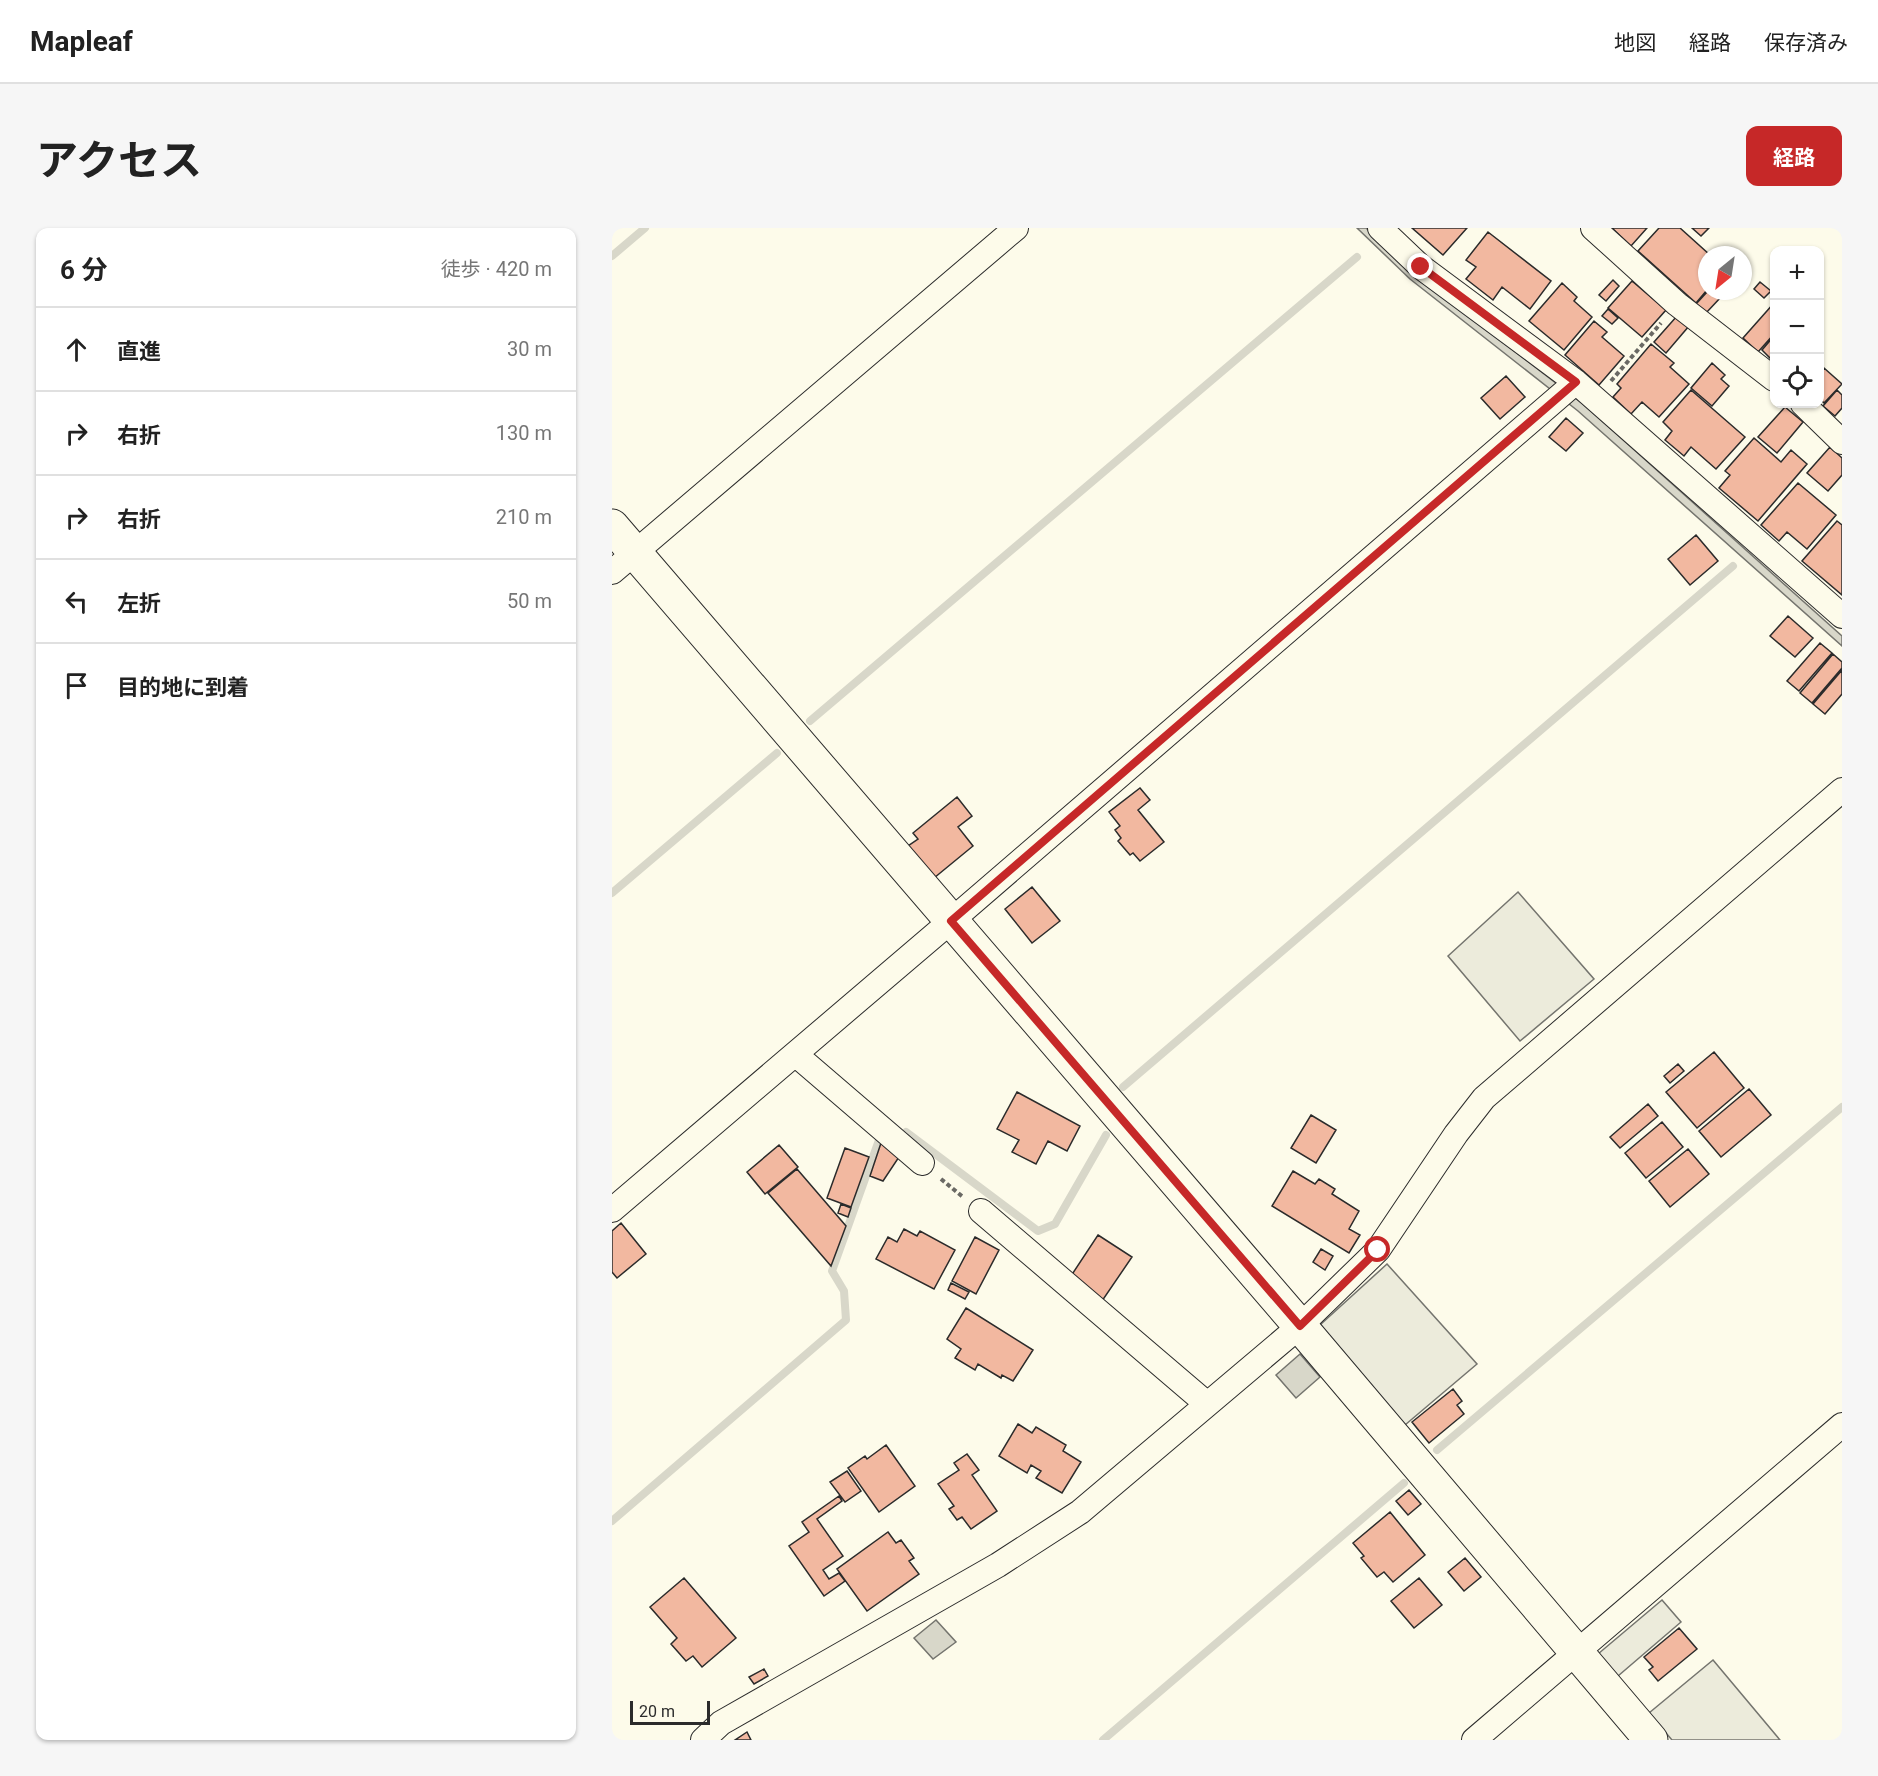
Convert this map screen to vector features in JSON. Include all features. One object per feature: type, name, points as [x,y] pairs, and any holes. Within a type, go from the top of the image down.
[{"type":"street","points":[[623,562],[1016,228]]},
{"type":"street","points":[[1380,228],[1421,267],[1567,389],[1595,399],[1842,616]]},
{"type":"street","points":[[1593,228],[1677,304],[1770,376]]},
{"type":"street","points":[[612,1210],[951,921],[1567,389]]},
{"type":"street","points":[[1807,408],[1842,442]]},
{"type":"street","points":[[612,526],[623,562],[951,921],[1300,1326],[1651,1740]]},
{"type":"street","points":[[703,1740],[721,1724],[998,1565],[1080,1512],[1300,1326],[1378,1250],[1456,1134],[1484,1098],[1842,790]]},
{"type":"street","points":[[795,1054],[922,1163]]},
{"type":"street","points":[[981,1211],[1207,1404]]},
{"type":"street","points":[[1474,1740],[1842,1425]]},
{"type":"path","points":[[1595,399],[1677,304]]},
{"type":"path","points":[[922,1163],[981,1211]]},
{"type":"shaded area","points":[[1357,228],[1366,228],[1414,274],[1583,404],[1842,636],[1842,646],[1578,411],[1410,279]]},
{"type":"shaded area","points":[[1518,892],[1594,979],[1520,1041],[1448,956]]},
{"type":"shaded area","points":[[1387,1264],[1477,1364],[1405,1425],[1320,1325]]},
{"type":"shaded area","points":[[1300,1354],[1320,1377],[1296,1398],[1276,1375]]},
{"type":"shaded area","points":[[1662,1600],[1681,1622],[1618,1676],[1598,1654]]},
{"type":"shaded area","points":[[936,1620],[956,1642],[933,1659],[914,1638]]},
{"type":"shaded area","points":[[1713,1660],[1780,1740],[1672,1740],[1649,1713]]},
{"type":"building","points":[[1412,228],[1467,228],[1443,255]]},
{"type":"building","points":[[1612,228],[1647,228],[1631,246]]},
{"type":"building","points":[[1659,228],[1680,228],[1700,246],[1698,246],[1699,300],[1696,303],[1638,251]]},
{"type":"building","points":[[1692,228],[1709,228],[1701,236]]},
{"type":"building","points":[[1488,232],[1551,281],[1530,309],[1502,287],[1493,300],[1466,279],[1476,267],[1466,260]]},
{"type":"building","points":[[1613,280],[1619,286],[1606,301],[1599,295]]},
{"type":"building","points":[[1632,281],[1666,310],[1642,337],[1608,308]]},
{"type":"building","points":[[1760,282],[1770,292],[1764,298],[1754,289]]},
{"type":"building","points":[[1562,283],[1577,297],[1574,301],[1592,317],[1564,350],[1529,321]]},
{"type":"building","points":[[1700,300],[1718,300],[1706,313],[1696,304]]},
{"type":"building","points":[[1770,308],[1770,338],[1758,352],[1743,338]]},
{"type":"building","points":[[1608,309],[1618,318],[1612,324],[1602,316]]},
{"type":"building","points":[[1677,316],[1689,326],[1666,353],[1654,342]]},
{"type":"building","points":[[1594,321],[1607,332],[1602,337],[1624,356],[1599,385],[1565,355]]},
{"type":"building","points":[[1770,341],[1770,358],[1762,350]]},
{"type":"building","points":[[1651,344],[1674,363],[1670,367],[1689,384],[1659,417],[1642,402],[1631,414],[1613,397],[1621,388],[1617,384]]},
{"type":"building","points":[[1712,363],[1725,375],[1721,379],[1729,386],[1712,406],[1691,388]]},
{"type":"building","points":[[1824,368],[1842,384],[1824,403]]},
{"type":"building","points":[[1506,376],[1525,397],[1500,419],[1481,398]]},
{"type":"building","points":[[1691,390],[1745,437],[1716,469],[1691,447],[1684,456],[1665,440],[1672,431],[1663,422]]},
{"type":"building","points":[[1837,390],[1842,395],[1842,408],[1835,416],[1824,405]]},
{"type":"building","points":[[1784,408],[1803,422],[1777,453],[1758,437]]},
{"type":"building","points":[[1566,418],[1583,433],[1566,451],[1549,437]]},
{"type":"building","points":[[1754,438],[1781,462],[1791,450],[1807,464],[1758,521],[1719,488],[1730,475],[1725,471]]},
{"type":"building","points":[[1830,447],[1842,458],[1842,475],[1828,491],[1807,473]]},
{"type":"building","points":[[1798,483],[1836,515],[1807,549],[1787,532],[1779,541],[1761,525]]},
{"type":"building","points":[[1837,521],[1842,525],[1842,595],[1802,561]]},
{"type":"building","points":[[1696,535],[1718,561],[1690,585],[1668,559]]},
{"type":"building","points":[[1788,616],[1813,638],[1795,657],[1770,636]]},
{"type":"building","points":[[1820,643],[1832,653],[1799,691],[1787,681]]},
{"type":"building","points":[[1833,654],[1842,662],[1842,668],[1812,703],[1800,693]]},
{"type":"building","points":[[1842,670],[1842,694],[1825,714],[1813,704]]},
{"type":"building","points":[[1140,788],[1150,800],[1138,810],[1164,842],[1140,861],[1133,853],[1130,855],[1118,841],[1121,838],[1115,830],[1120,826],[1109,812]]},
{"type":"building","points":[[957,797],[972,816],[958,827],[973,846],[934,878],[908,846],[918,839],[913,833]]},
{"type":"building","points":[[1032,887],[1060,921],[1032,943],[1005,909]]},
{"type":"building","points":[[1714,1052],[1744,1088],[1697,1128],[1666,1092]]},
{"type":"building","points":[[1678,1064],[1684,1071],[1670,1083],[1664,1076]]},
{"type":"building","points":[[1749,1089],[1771,1115],[1721,1157],[1699,1131]]},
{"type":"building","points":[[1017,1092],[1080,1126],[1067,1151],[1048,1141],[1036,1164],[1012,1152],[1019,1140],[997,1129]]},
{"type":"building","points":[[1648,1104],[1658,1116],[1620,1148],[1610,1137]]},
{"type":"building","points":[[1311,1115],[1336,1130],[1316,1163],[1291,1148]]},
{"type":"building","points":[[1662,1122],[1683,1147],[1646,1178],[1625,1153]]},
{"type":"building","points":[[882,1140],[901,1154],[883,1181],[870,1176]]},
{"type":"building","points":[[779,1145],[798,1167],[765,1194],[747,1172]]},
{"type":"building","points":[[845,1148],[869,1157],[851,1207],[827,1198]]},
{"type":"building","points":[[1688,1149],[1709,1174],[1670,1207],[1649,1181]]},
{"type":"building","points":[[797,1169],[846,1226],[831,1266],[768,1193]]},
{"type":"building","points":[[1293,1171],[1315,1184],[1319,1179],[1335,1189],[1332,1194],[1359,1211],[1349,1229],[1360,1235],[1349,1253],[1272,1206]]},
{"type":"building","points":[[841,1204],[851,1208],[848,1217],[838,1213]]},
{"type":"building","points":[[621,1223],[646,1254],[617,1278],[612,1272],[612,1231]]},
{"type":"building","points":[[904,1229],[917,1236],[920,1231],[955,1250],[934,1289],[876,1259],[888,1237],[897,1242]]},
{"type":"building","points":[[1098,1235],[1132,1257],[1102,1301],[1069,1279]]},
{"type":"building","points":[[975,1237],[999,1250],[976,1294],[952,1281]]},
{"type":"building","points":[[1321,1249],[1333,1256],[1325,1270],[1313,1262]]},
{"type":"building","points":[[951,1283],[969,1292],[965,1299],[948,1290]]},
{"type":"building","points":[[966,1308],[1033,1350],[1013,1381],[1002,1375],[1001,1378],[978,1364],[975,1370],[955,1358],[961,1349],[947,1339]]},
{"type":"building","points":[[1453,1389],[1462,1401],[1457,1405],[1464,1414],[1429,1443],[1412,1422]]},
{"type":"building","points":[[1018,1424],[1032,1433],[1036,1427],[1066,1445],[1063,1451],[1081,1462],[1062,1493],[1036,1478],[1041,1471],[1031,1465],[1027,1473],[999,1456]]},
{"type":"building","points":[[886,1445],[915,1486],[879,1512],[848,1468],[865,1456],[867,1459]]},
{"type":"building","points":[[967,1454],[979,1470],[972,1475],[997,1511],[971,1529],[962,1517],[957,1520],[949,1509],[954,1506],[938,1484],[959,1470],[954,1463]]},
{"type":"building","points":[[847,1471],[861,1491],[845,1502],[830,1482]]},
{"type":"building","points":[[1409,1490],[1421,1504],[1408,1515],[1396,1501]]},
{"type":"building","points":[[839,1496],[842,1501],[817,1519],[843,1556],[823,1570],[829,1579],[839,1573],[845,1581],[824,1596],[789,1546],[809,1532],[802,1522]]},
{"type":"building","points":[[1390,1512],[1425,1555],[1393,1582],[1384,1572],[1377,1577],[1361,1558],[1364,1556],[1353,1543]]},
{"type":"building","points":[[888,1532],[896,1543],[901,1540],[914,1558],[909,1561],[919,1574],[867,1611],[837,1569]]},
{"type":"building","points":[[1465,1558],[1481,1577],[1464,1591],[1448,1572]]},
{"type":"building","points":[[684,1578],[736,1638],[702,1667],[693,1656],[686,1661],[671,1644],[677,1638],[650,1607]]},
{"type":"building","points":[[1419,1578],[1442,1605],[1414,1628],[1391,1601]]},
{"type":"building","points":[[1679,1628],[1697,1649],[1658,1681],[1649,1670],[1653,1667],[1644,1657]]},
{"type":"building","points":[[764,1669],[768,1676],[754,1684],[749,1677]]},
{"type":"building","points":[[747,1732],[751,1740],[735,1740]]},
{"type":"waterway","points":[[612,256],[645,228]]},
{"type":"waterway","points":[[810,721],[1357,257]]},
{"type":"waterway","points":[[1123,1087],[1733,566]]},
{"type":"waterway","points":[[612,893],[777,753]]},
{"type":"waterway","points":[[1437,1450],[1842,1107]]},
{"type":"waterway","points":[[906,1132],[1038,1231],[1055,1224],[1106,1135]]},
{"type":"waterway","points":[[612,1521],[846,1320],[844,1291],[832,1271],[879,1140]]},
{"type":"waterway","points":[[1103,1740],[1404,1483]]},
{"type":"route","points":[[1378,1250],[1300,1326],[951,921],[1576,382],[1421,267]]}]
